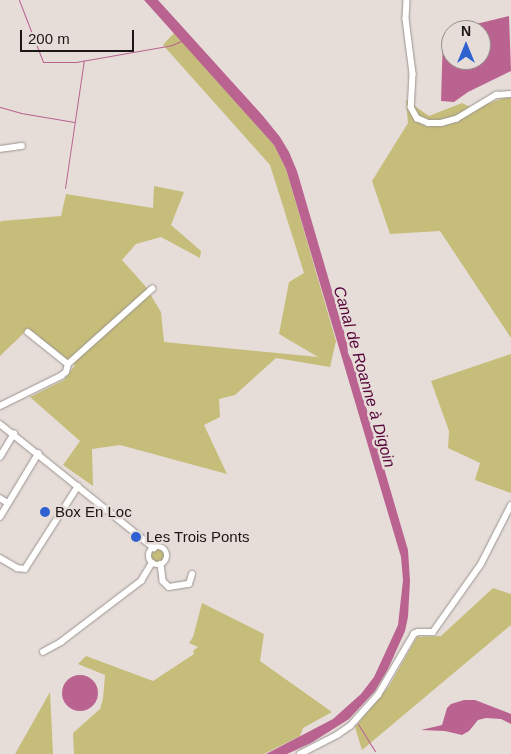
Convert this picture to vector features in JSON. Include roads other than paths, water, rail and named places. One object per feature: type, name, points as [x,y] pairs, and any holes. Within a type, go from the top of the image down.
[{"type":"street","points":[[407,0],[406,19],[413,74],[411,107],[417,118],[428,123],[449,121],[456,119],[496,95],[511,94]]},
{"type":"street","points":[[0,149],[22,146]]},
{"type":"street","points":[[0,406],[61,376],[66,372],[68,364],[152,289]]},
{"type":"street","points":[[28,332],[68,364]]},
{"type":"street","points":[[0,424],[154,548]]},
{"type":"street","points":[[0,457],[14,434]]},
{"type":"street","points":[[0,517],[38,454]]},
{"type":"street","points":[[0,558],[17,568],[25,569],[78,486]]},
{"type":"street","points":[[0,498],[8,503]]},
{"type":"street","points":[[300,754],[337,736],[360,716],[378,695],[418,632],[433,632],[481,564],[511,505]]},
{"type":"street","points":[[152,563],[149,556],[154,548],[160,547],[165,551],[167,557],[161,564]]},
{"type":"street","points":[[152,563],[161,564]]},
{"type":"street","points":[[43,652],[61,642],[141,581],[152,563]]},
{"type":"street","points":[[161,564],[164,581],[169,587],[189,584],[192,574]]},
{"type":"waterway","points":[[19,0],[43,62],[76,62],[172,45],[181,41]]},
{"type":"waterway","points":[[65,188],[84,60]]},
{"type":"waterway","points":[[0,107],[21,113],[74,122]]},
{"type":"waterway","points":[[358,724],[375,751]]},
{"type":"place","name":"Box En Loc","points":[[45,512]]},
{"type":"place","name":"Les Trois Ponts","points":[[136,537]]},
{"type":"water label","name":"Canal de Roanne à Digoin","points":[[364,377]]}]
